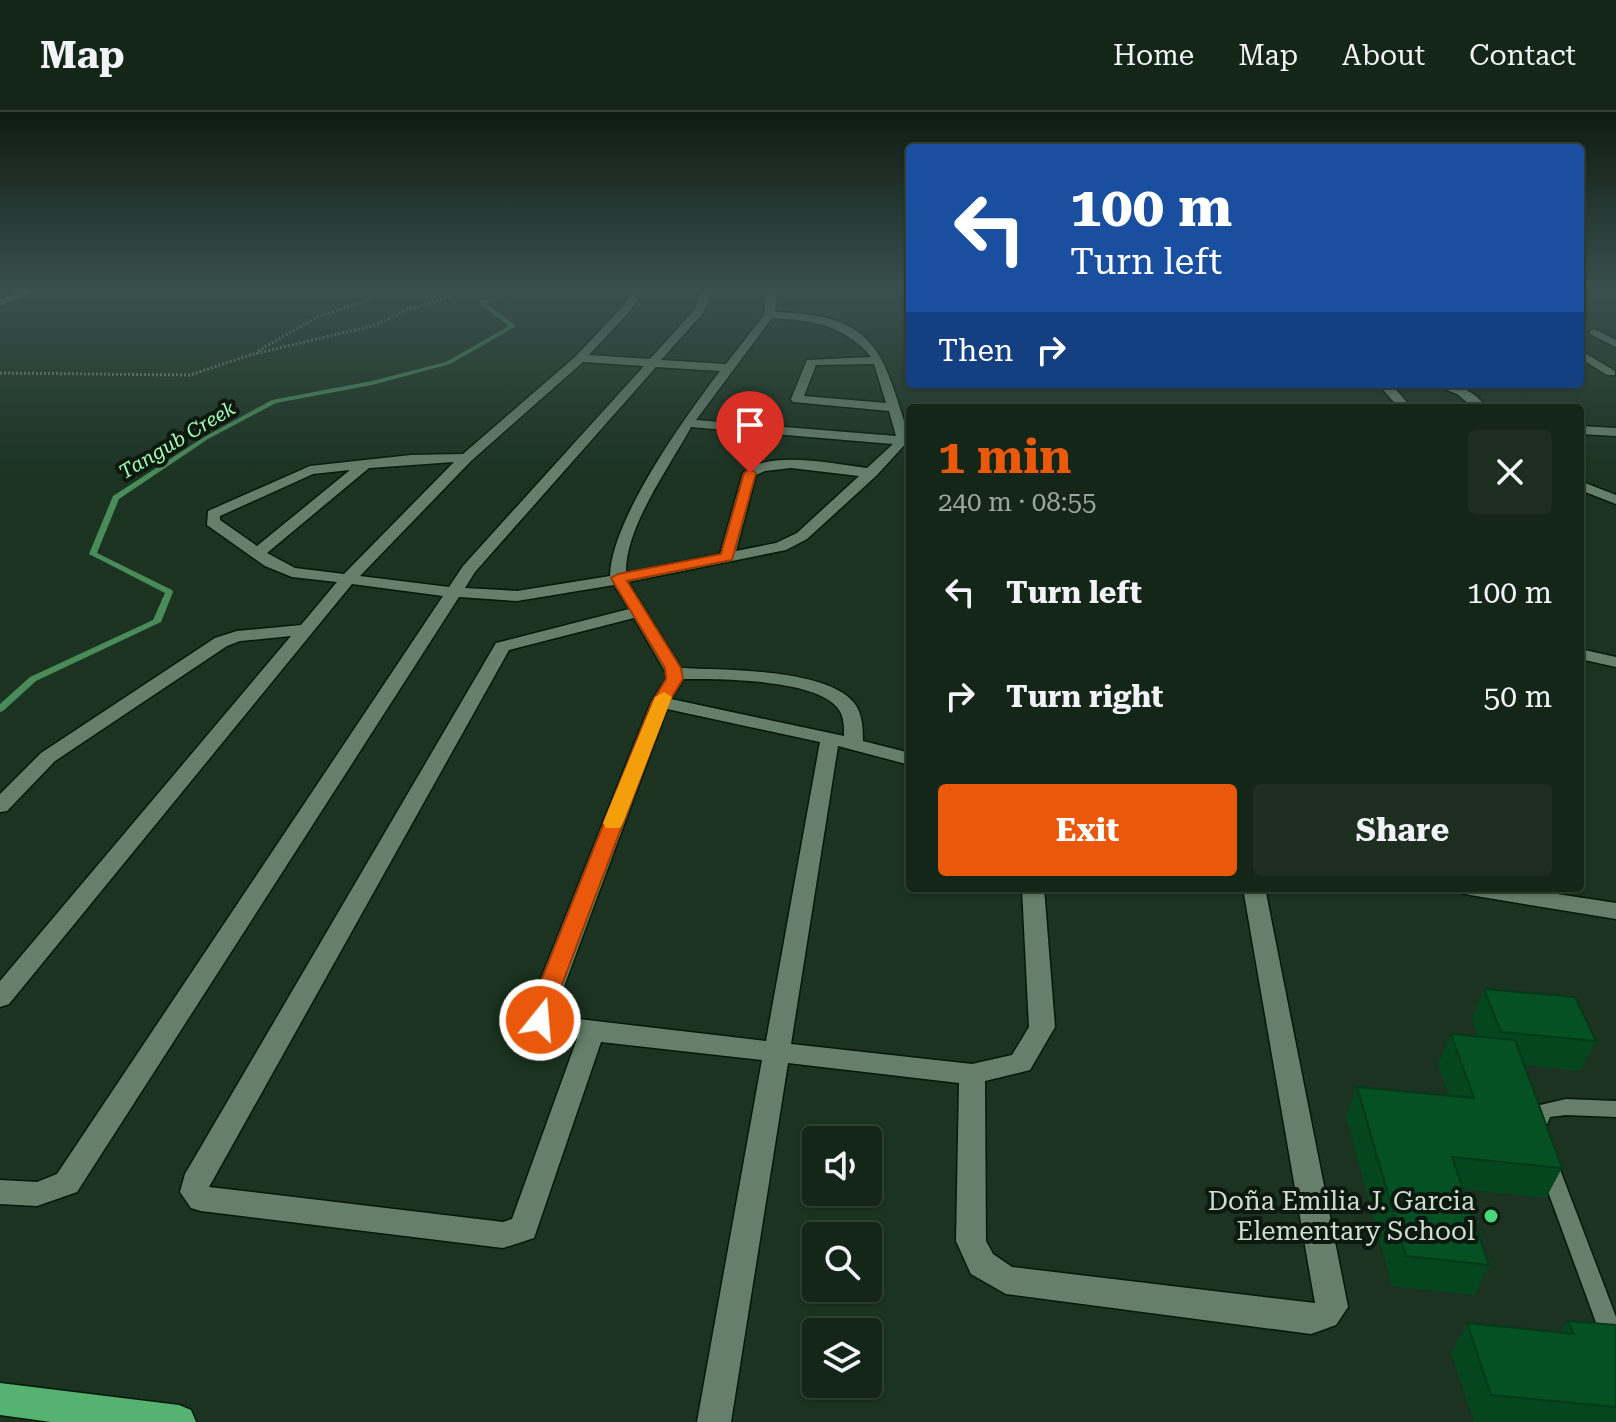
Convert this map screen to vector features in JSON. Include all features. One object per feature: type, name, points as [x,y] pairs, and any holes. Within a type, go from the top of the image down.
[{"type":"main road","points":[[0,1399],[179,1422]]},
{"type":"street","points":[[0,998],[350,577],[466,458],[586,351]]},
{"type":"street","points":[[0,1192],[37,1194],[67,1183],[469,569],[664,351]]},
{"type":"street","points":[[740,351],[687,423],[626,533],[618,557],[618,578],[675,673],[675,679],[660,702],[540,1020],[549,1026],[972,1074],[1021,1063],[1042,1027],[1033,892]]},
{"type":"street","points":[[873,351],[879,360],[904,441]]},
{"type":"street","points":[[1584,355],[1614,373]]},
{"type":"street","points":[[580,358],[727,368]]},
{"type":"street","points":[[879,360],[811,362],[797,399],[895,408]]},
{"type":"street","points":[[1584,371],[1614,373]]},
{"type":"street","points":[[1388,388],[1402,404]]},
{"type":"street","points":[[1455,388],[1478,404]]},
{"type":"street","points":[[687,423],[904,441]]},
{"type":"street","points":[[1584,430],[1616,432]]},
{"type":"street","points":[[466,458],[310,470],[213,514],[212,522],[257,554],[292,572],[454,592],[517,596],[793,542],[904,441]]},
{"type":"street","points":[[257,554],[365,464]]},
{"type":"street","points":[[727,557],[750,473],[755,469],[780,465],[871,473]]},
{"type":"street","points":[[1584,487],[1616,500]]},
{"type":"street","points":[[593,1029],[523,1229],[514,1234],[201,1199],[194,1192],[195,1183],[502,647],[639,612]]},
{"type":"street","points":[[0,806],[48,757],[221,642],[237,636],[306,630]]},
{"type":"street","points":[[1584,655],[1616,662]]},
{"type":"street","points":[[675,673],[756,677],[808,685],[841,700],[851,712],[854,744]]},
{"type":"street","points":[[660,702],[830,738],[906,758]]},
{"type":"street","points":[[714,1422],[830,738]]},
{"type":"street","points":[[972,1074],[971,1241],[982,1264],[1006,1280],[1311,1319],[1325,1315],[1332,1307],[1255,892]]},
{"type":"street","points":[[1495,892],[1616,911]]},
{"type":"lane","points":[[1616,1109],[1566,1107],[1543,1111],[1536,1129],[1571,1232],[1616,1347]]},
{"type":"path","points":[[250,355],[257,351]]},
{"type":"path","points":[[0,373],[179,376],[266,351]]},
{"type":"building","points":[[1484,989],[1575,997],[1596,1041],[1501,1032]]},
{"type":"building","points":[[1451,1034],[1515,1040],[1562,1168],[1452,1157],[1489,1265],[1406,1256],[1357,1087],[1474,1098]]},
{"type":"building","points":[[1568,1321],[1616,1325],[1616,1407],[1491,1395],[1467,1323],[1574,1334]]},
{"type":"waterway","name":"Tangub Creek","points":[[0,709],[33,679],[157,622],[169,592],[93,554],[116,498],[206,438],[274,401],[372,383],[448,363],[469,351]]},
{"type":"slow traffic","points":[[613,823],[664,697]]},
{"type":"place","name":"Doña Emilia J. Garcia Elementary School","points":[[1491,1216]]},
{"type":"route","points":[[540,1020],[660,702],[675,679],[673,668],[618,578],[727,557],[750,473]]}]
